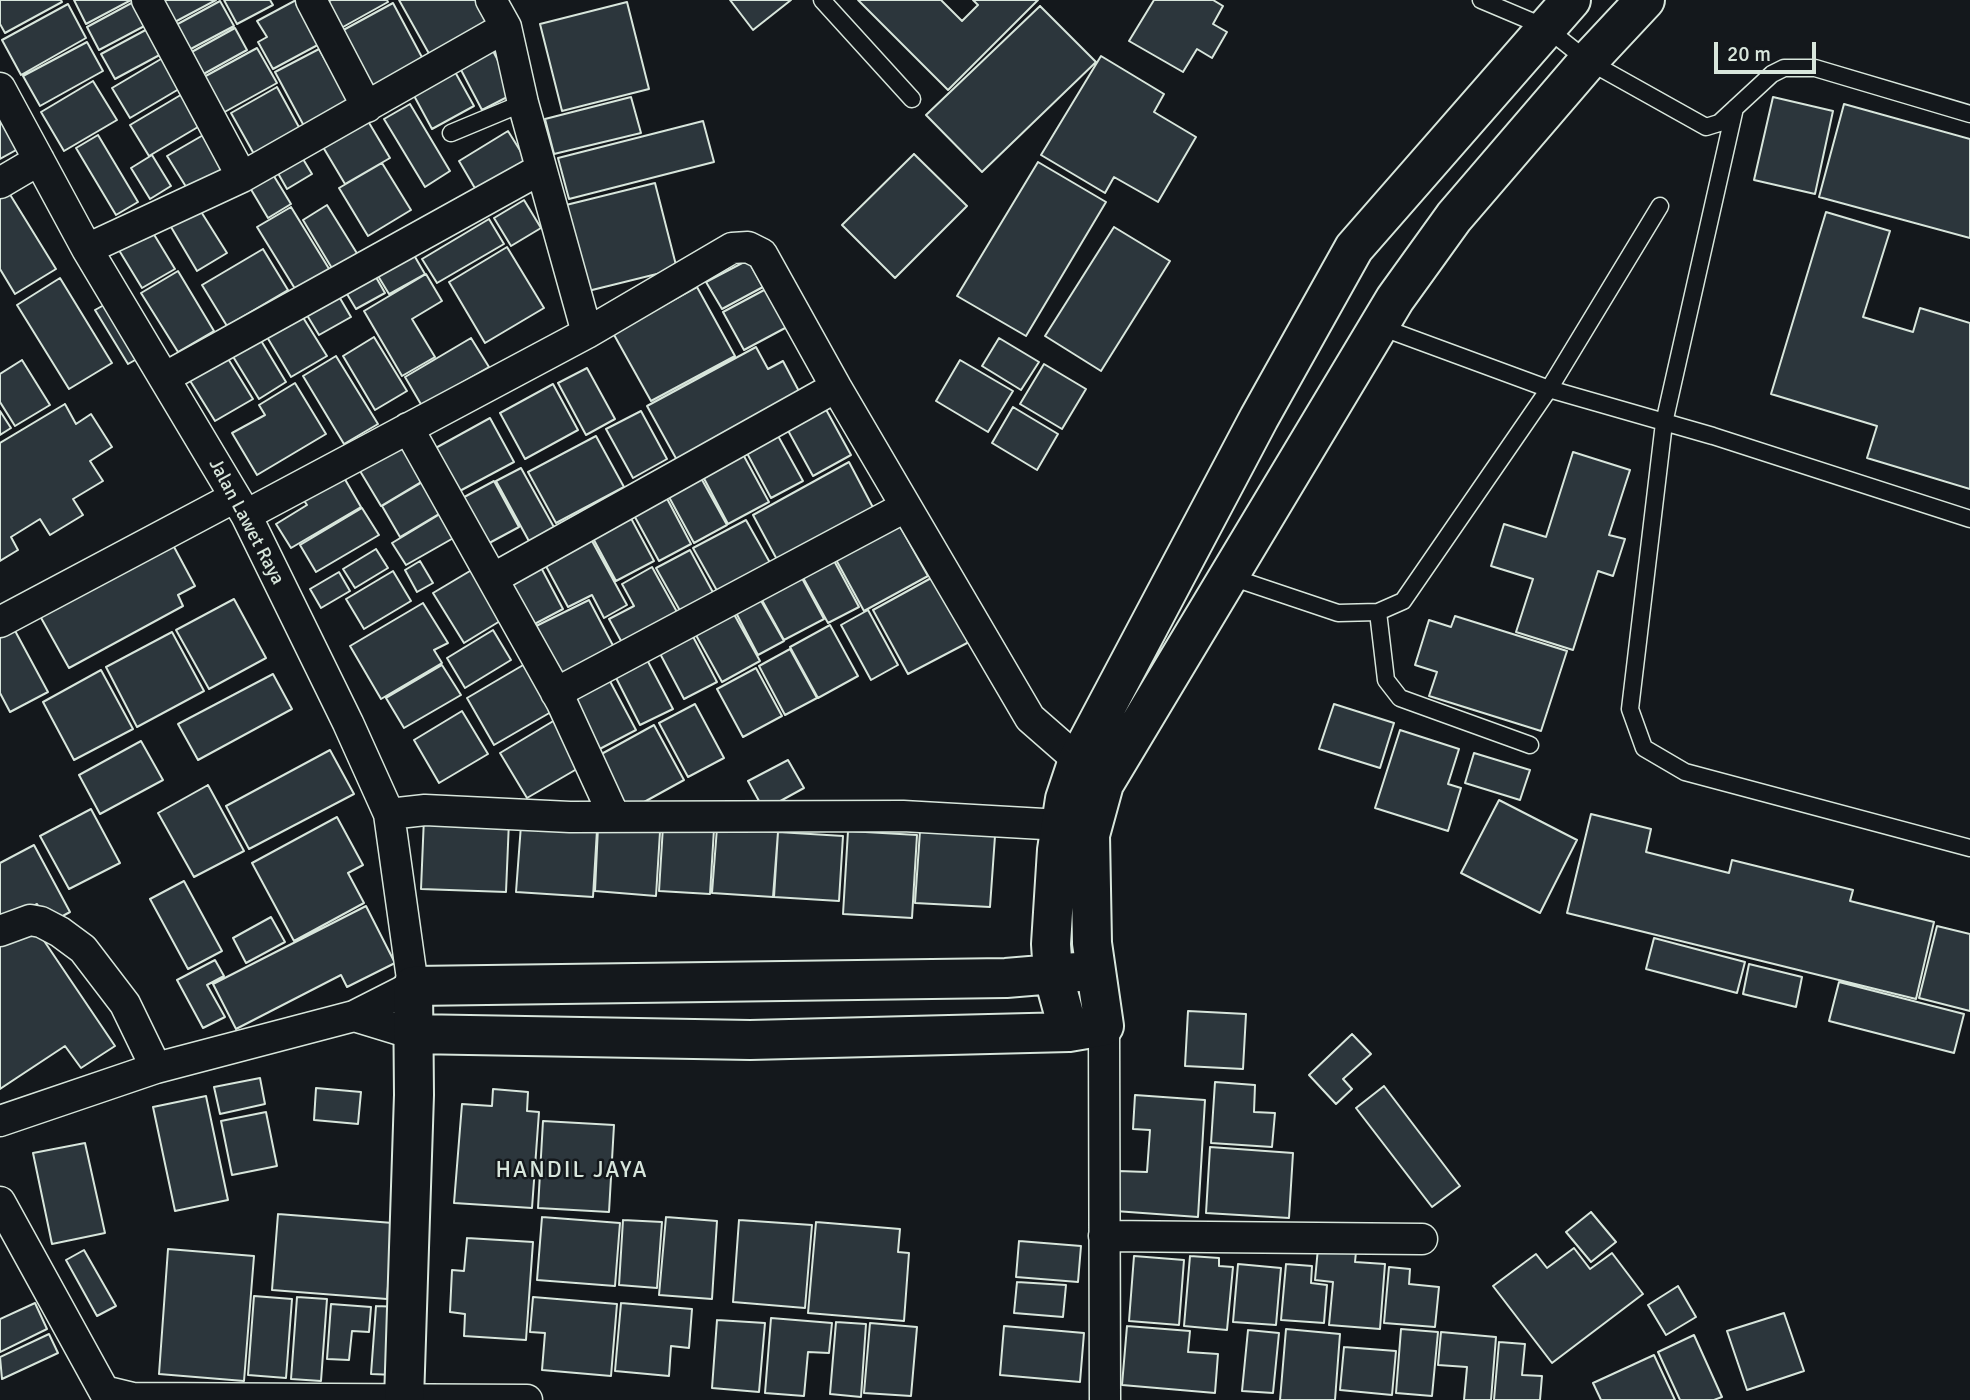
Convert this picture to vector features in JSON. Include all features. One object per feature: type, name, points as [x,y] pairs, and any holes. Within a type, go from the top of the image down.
[{"type":"street","points":[[147,0],[242,177]]},
{"type":"street","points":[[311,0],[367,107]]},
{"type":"street","points":[[491,0],[506,27],[523,103],[587,333]]},
{"type":"street","points":[[1105,1400],[1103,1077],[1087,1029],[1053,974],[1051,944],[1060,825],[1096,763],[1129,662],[1354,248],[1571,0]]},
{"type":"street","points":[[1087,1029],[1095,970],[1090,835],[1096,763],[1159,694],[1378,326],[1454,217],[1588,61],[1645,0]]},
{"type":"street","points":[[87,248],[242,177],[506,27]]},
{"type":"street","name":"Jalan Lawet Raya","points":[[0,88],[87,248],[241,506],[389,814],[413,986]]},
{"type":"street","points":[[0,183],[39,160]]},
{"type":"street","points":[[164,378],[541,169]]},
{"type":"street","points":[[0,622],[408,428],[587,333],[732,248],[748,247],[762,254],[905,507],[1030,718],[1096,763]]},
{"type":"street","points":[[494,578],[836,387]]},
{"type":"street","points":[[408,428],[556,693],[614,816]]},
{"type":"street","points":[[556,693],[905,507]]},
{"type":"street","points":[[389,814],[425,810],[614,816],[904,816],[1060,825]]},
{"type":"street","points":[[0,931],[23,922],[41,922],[83,949],[125,1004],[156,1068]]},
{"type":"street","points":[[0,1121],[156,1068],[354,1016],[413,986],[1006,978],[1095,970]]},
{"type":"street","points":[[749,983],[750,1040]]},
{"type":"street","points":[[404,1399],[413,986]]},
{"type":"street","points":[[354,1016],[413,1034],[750,1040],[1087,1029]]},
{"type":"street","points":[[0,1202],[104,1391],[133,1398],[527,1400]]},
{"type":"street","points":[[1104,1236],[1422,1239]]},
{"type":"lane","points":[[821,0],[912,99]]},
{"type":"lane","points":[[1481,0],[1545,27],[1588,61],[1706,127],[1719,122],[1772,74],[1784,68],[1815,68],[1970,114]]},
{"type":"lane","points":[[451,133],[523,103]]},
{"type":"lane","points":[[1735,108],[1664,423],[1630,709],[1644,748],[1685,772],[1970,848]]},
{"type":"lane","points":[[1228,576],[1338,613],[1378,612],[1403,601],[1549,390],[1660,206]]},
{"type":"lane","points":[[1378,326],[1549,390],[1664,423],[1970,519]]},
{"type":"lane","points":[[1378,612],[1386,680],[1400,698],[1530,745]]},
{"type":"building","points":[[0,0],[62,2],[5,33],[0,24]]},
{"type":"building","points":[[74,0],[131,0],[86,24]]},
{"type":"building","points":[[137,0],[152,22],[99,50],[87,27]]},
{"type":"building","points":[[158,0],[216,0],[171,24]]},
{"type":"building","points":[[224,0],[270,0],[273,5],[237,24]]},
{"type":"building","points":[[296,0],[304,0],[327,40],[273,69],[258,42],[267,37],[257,21]]},
{"type":"building","points":[[331,0],[388,2],[334,32],[320,6]]},
{"type":"building","points":[[399,0],[483,0],[496,24],[432,59]]},
{"type":"building","points":[[730,0],[791,0],[753,30]]},
{"type":"building","points":[[858,0],[941,0],[962,21],[978,5],[973,0],[1038,0],[948,90]]},
{"type":"building","points":[[1154,0],[1213,0],[1223,6],[1213,24],[1227,32],[1212,58],[1197,49],[1183,72],[1129,41]]},
{"type":"building","points":[[220,1],[234,26],[187,51],[174,26]]},
{"type":"building","points":[[627,2],[649,89],[562,111],[540,24]]},
{"type":"building","points":[[393,3],[424,61],[367,91],[336,34]]},
{"type":"building","points":[[68,4],[86,38],[21,75],[2,40]]},
{"type":"building","points":[[1040,6],[1096,62],[982,172],[926,115]]},
{"type":"building","points":[[153,26],[167,51],[115,79],[101,54]]},
{"type":"building","points":[[235,28],[247,50],[200,76],[188,54]]},
{"type":"building","points":[[87,42],[103,71],[40,106],[23,76]]},
{"type":"building","points":[[257,48],[277,83],[221,114],[202,78]]},
{"type":"building","points":[[319,49],[328,65],[337,60],[358,97],[304,126],[275,72]]},
{"type":"building","points":[[493,51],[515,93],[482,110],[460,68]]},
{"type":"building","points":[[166,56],[184,86],[130,118],[112,88]]},
{"type":"building","points":[[1101,56],[1164,94],[1154,112],[1196,137],[1158,202],[1114,177],[1105,193],[1041,155]]},
{"type":"building","points":[[454,70],[474,106],[432,129],[412,92]]},
{"type":"building","points":[[93,81],[117,120],[64,151],[41,112]]},
{"type":"building","points":[[277,87],[300,129],[254,154],[231,113]]},
{"type":"building","points":[[184,93],[203,124],[149,156],[130,125]]},
{"type":"building","points":[[631,97],[641,133],[554,154],[545,119]]},
{"type":"building","points":[[1773,97],[1833,111],[1815,194],[1754,180]]},
{"type":"building","points":[[410,104],[450,171],[425,187],[384,119]]},
{"type":"building","points":[[1844,104],[1970,139],[1970,238],[1819,197]]},
{"type":"building","points":[[362,111],[390,158],[345,184],[317,137]]},
{"type":"building","points":[[0,119],[18,149],[0,159]]},
{"type":"building","points":[[703,121],[714,162],[569,199],[558,158]]},
{"type":"building","points":[[508,131],[526,160],[476,190],[459,161]]},
{"type":"building","points":[[205,134],[226,168],[188,190],[167,156]]},
{"type":"building","points":[[98,135],[138,202],[116,215],[76,148]]},
{"type":"building","points":[[300,154],[312,174],[287,189],[275,168]]},
{"type":"building","points":[[914,154],[967,206],[895,278],[842,225]]},
{"type":"building","points":[[152,155],[171,186],[150,199],[131,168]]},
{"type":"building","points":[[1038,162],[1106,202],[1026,336],[957,296]]},
{"type":"building","points":[[382,163],[411,210],[368,236],[339,188]]},
{"type":"building","points":[[269,168],[291,204],[268,218],[246,181]]},
{"type":"building","points":[[655,183],[677,269],[584,292],[562,206]]},
{"type":"building","points":[[6,188],[56,269],[15,294],[0,269],[0,191]]},
{"type":"building","points":[[524,200],[541,228],[511,246],[494,218]]},
{"type":"building","points":[[327,205],[358,255],[333,270],[303,220]]},
{"type":"building","points":[[291,207],[331,272],[297,292],[257,227]]},
{"type":"building","points":[[200,210],[227,253],[197,271],[171,227]]},
{"type":"building","points":[[1826,212],[1890,231],[1863,317],[1913,332],[1920,308],[1970,323],[1970,489],[1867,458],[1877,426],[1771,394]]},
{"type":"building","points":[[489,219],[504,244],[437,283],[422,259]]},
{"type":"building","points":[[147,223],[175,269],[142,288],[114,242]]},
{"type":"building","points":[[1114,227],[1170,261],[1101,371],[1045,336]]},
{"type":"building","points":[[507,247],[544,308],[485,343],[449,282]]},
{"type":"building","points":[[263,249],[288,290],[227,326],[202,285]]},
{"type":"building","points":[[411,250],[425,274],[389,294],[375,271]]},
{"type":"building","points":[[748,260],[763,287],[722,309],[706,282]]},
{"type":"building","points":[[178,271],[214,331],[178,352],[141,293]]},
{"type":"building","points":[[373,272],[385,293],[356,309],[344,289]]},
{"type":"building","points":[[426,274],[442,301],[412,319],[435,357],[402,376],[364,311]]},
{"type":"building","points":[[60,278],[112,363],[69,389],[17,305]]},
{"type":"building","points":[[697,287],[735,356],[651,401],[613,333]]},
{"type":"building","points":[[334,288],[351,317],[319,335],[302,307]]},
{"type":"building","points":[[766,289],[787,327],[744,350],[723,312]]},
{"type":"building","points":[[113,300],[146,354],[128,364],[95,310]]},
{"type":"building","points":[[299,311],[327,356],[291,377],[264,332]]},
{"type":"building","points":[[257,334],[286,382],[259,399],[229,350]]},
{"type":"building","points":[[374,337],[407,391],[375,410],[343,356]]},
{"type":"building","points":[[471,338],[489,367],[422,406],[405,377]]},
{"type":"building","points":[[999,338],[1039,362],[1021,390],[982,366]]},
{"type":"building","points":[[756,347],[768,369],[783,361],[801,395],[678,462],[647,406]]},
{"type":"building","points":[[222,349],[253,399],[215,421],[184,371]]},
{"type":"building","points":[[336,356],[378,424],[344,444],[303,376]]},
{"type":"building","points":[[22,360],[50,405],[15,426],[0,402],[0,374]]},
{"type":"building","points":[[960,360],[1013,391],[988,432],[936,401]]},
{"type":"building","points":[[1044,364],[1086,389],[1062,429],[1020,404]]},
{"type":"building","points":[[587,368],[615,419],[586,435],[558,383]]},
{"type":"building","points":[[295,383],[326,434],[257,475],[232,433],[265,415],[259,405]]},
{"type":"building","points":[[553,384],[578,430],[525,459],[500,413]]},
{"type":"building","points":[[65,404],[76,424],[91,414],[112,447],[90,461],[103,481],[73,499],[83,515],[50,535],[40,519],[11,537],[18,550],[0,561],[0,443]]},
{"type":"building","points":[[823,404],[851,455],[813,476],[785,425]]},
{"type":"building","points":[[1013,407],[1058,434],[1037,470],[992,443]]},
{"type":"building","points":[[0,411],[11,428],[0,435]]},
{"type":"building","points":[[641,411],[667,459],[633,478],[606,429]]},
{"type":"building","points":[[490,418],[514,462],[456,493],[432,450]]},
{"type":"building","points":[[772,425],[803,481],[771,498],[741,442]]},
{"type":"building","points":[[596,436],[624,487],[556,523],[528,472]]},
{"type":"building","points":[[410,441],[431,476],[381,506],[360,471]]},
{"type":"building","points":[[739,447],[769,502],[728,524],[699,469]]},
{"type":"building","points":[[1573,452],[1630,470],[1609,535],[1625,539],[1613,576],[1598,571],[1573,650],[1516,632],[1533,579],[1491,566],[1504,524],[1546,537]]},
{"type":"building","points":[[849,462],[877,515],[781,567],[753,515]]},
{"type":"building","points":[[521,468],[555,529],[530,543],[496,481]]},
{"type":"building","points":[[339,469],[361,507],[291,548],[276,524],[307,505],[299,493]]},
{"type":"building","points":[[696,469],[727,525],[694,543],[663,486]]},
{"type":"building","points":[[431,477],[449,508],[400,537],[382,506]]},
{"type":"building","points":[[494,481],[519,527],[480,548],[455,502]]},
{"type":"building","points":[[663,491],[691,544],[659,561],[630,508]]},
{"type":"building","points":[[362,508],[379,535],[316,572],[300,545]]},
{"type":"building","points":[[450,508],[464,532],[406,565],[392,543]]},
{"type":"building","points":[[626,509],[654,561],[616,581],[588,529]]},
{"type":"building","points":[[746,520],[773,568],[720,596],[693,548]]},
{"type":"building","points":[[897,521],[928,576],[864,611],[834,556]]},
{"type":"building","points":[[586,530],[627,605],[604,618],[592,595],[568,607],[540,555]]},
{"type":"building","points":[[173,545],[195,586],[178,595],[183,606],[69,668],[35,607]]},
{"type":"building","points":[[376,549],[388,568],[355,588],[343,569]]},
{"type":"building","points":[[690,550],[716,598],[683,616],[656,568]]},
{"type":"building","points":[[832,557],[859,607],[828,623],[801,574]]},
{"type":"building","points":[[536,558],[563,609],[527,628],[499,578]]},
{"type":"building","points":[[420,561],[433,583],[417,592],[405,570]]},
{"type":"building","points":[[652,567],[677,612],[626,650],[609,619],[634,606],[622,584]]},
{"type":"building","points":[[475,568],[505,618],[464,643],[433,593]]},
{"type":"building","points":[[797,569],[824,619],[784,640],[757,591]]},
{"type":"building","points":[[393,571],[411,601],[364,629],[346,599]]},
{"type":"building","points":[[339,572],[350,591],[321,608],[310,589]]},
{"type":"building","points":[[933,577],[969,642],[908,674],[873,610]]},
{"type":"building","points":[[756,592],[784,641],[758,655],[732,605]]},
{"type":"building","points":[[234,599],[266,658],[209,689],[176,630]]},
{"type":"building","points":[[589,600],[618,655],[555,686],[526,631]]},
{"type":"building","points":[[423,603],[448,643],[434,650],[442,663],[381,699],[350,646]]},
{"type":"building","points":[[730,607],[760,661],[722,682],[692,628]]},
{"type":"building","points":[[868,610],[898,665],[871,680],[841,625]]},
{"type":"building","points":[[1455,616],[1567,651],[1541,731],[1429,696],[1437,672],[1415,665],[1429,620],[1451,627]]},
{"type":"building","points":[[830,625],[858,676],[818,698],[790,647]]},
{"type":"building","points":[[13,627],[48,692],[10,712],[0,693],[0,634]]},
{"type":"building","points":[[689,629],[717,682],[684,699],[656,646]]},
{"type":"building","points":[[493,630],[511,660],[465,688],[447,658]]},
{"type":"building","points":[[172,632],[204,691],[137,727],[106,667]]},
{"type":"building","points":[[790,649],[817,698],[785,715],[759,666]]},
{"type":"building","points":[[644,654],[673,709],[640,725],[612,670]]},
{"type":"building","points":[[530,661],[558,708],[494,745],[467,698]]},
{"type":"building","points":[[442,665],[461,695],[404,728],[386,698]]},
{"type":"building","points":[[756,668],[782,716],[743,737],[717,689]]},
{"type":"building","points":[[101,670],[133,729],[74,760],[43,702]]},
{"type":"building","points":[[604,670],[636,730],[592,753],[560,694]]},
{"type":"building","points":[[273,674],[292,709],[198,760],[178,724]]},
{"type":"building","points":[[695,704],[724,758],[688,777],[659,723]]},
{"type":"building","points":[[1334,704],[1394,723],[1380,768],[1319,749]]},
{"type":"building","points":[[462,711],[488,754],[439,783],[414,740]]},
{"type":"building","points":[[555,720],[582,766],[527,798],[500,753]]},
{"type":"building","points":[[654,725],[684,780],[626,812],[596,757]]},
{"type":"building","points":[[1400,730],[1459,749],[1448,784],[1461,788],[1448,831],[1375,808]]},
{"type":"building","points":[[141,741],[163,780],[100,814],[79,775]]},
{"type":"building","points":[[330,750],[354,794],[249,849],[226,806]]},
{"type":"building","points":[[1474,753],[1530,770],[1520,800],[1465,783]]},
{"type":"building","points":[[788,760],[804,788],[764,810],[748,781]]},
{"type":"building","points":[[208,785],[244,851],[194,877],[158,813]]},
{"type":"building","points":[[1499,800],[1577,840],[1540,913],[1461,873]]},
{"type":"building","points":[[91,809],[120,863],[69,889],[40,836]]},
{"type":"building","points":[[1591,814],[1651,829],[1646,852],[1729,873],[1732,860],[1853,890],[1850,901],[1934,922],[1916,999],[1567,913]]},
{"type":"building","points":[[337,817],[363,865],[348,873],[364,903],[294,941],[252,863]]},
{"type":"building","points":[[424,817],[509,821],[506,892],[421,889]]},
{"type":"building","points":[[521,825],[597,830],[593,897],[516,892]]},
{"type":"building","points":[[663,826],[714,829],[710,894],[659,891]]},
{"type":"building","points":[[598,827],[660,832],[656,896],[595,891]]},
{"type":"building","points":[[717,828],[778,832],[773,897],[712,893]]},
{"type":"building","points":[[848,831],[917,835],[912,918],[843,914]]},
{"type":"building","points":[[920,831],[995,836],[990,907],[915,903]]},
{"type":"building","points":[[778,832],[843,836],[839,901],[774,897]]},
{"type":"building","points":[[34,845],[70,912],[48,924],[37,904],[0,923],[0,863]]},
{"type":"building","points":[[184,881],[222,951],[188,969],[150,899]]},
{"type":"building","points":[[366,906],[395,963],[347,987],[341,975],[236,1029],[213,984]]},
{"type":"building","points":[[271,917],[285,942],[246,963],[233,938]]},
{"type":"building","points":[[32,923],[115,1046],[81,1068],[65,1046],[0,1089],[0,944]]},
{"type":"building","points":[[1937,926],[1970,934],[1970,1011],[1919,998]]},
{"type":"building","points":[[1654,938],[1745,962],[1737,993],[1646,969]]},
{"type":"building","points":[[215,960],[224,976],[207,985],[225,1017],[203,1028],[177,980]]},
{"type":"building","points":[[1749,964],[1802,977],[1796,1007],[1743,994]]},
{"type":"building","points":[[1839,982],[1964,1014],[1954,1053],[1829,1021]]},
{"type":"building","points":[[1188,1011],[1246,1014],[1243,1069],[1185,1066]]},
{"type":"building","points":[[1352,1034],[1371,1054],[1343,1079],[1352,1089],[1336,1104],[1309,1075]]},
{"type":"building","points":[[260,1078],[265,1104],[220,1114],[214,1087]]},
{"type":"building","points":[[1215,1082],[1255,1085],[1254,1112],[1275,1113],[1272,1147],[1211,1143]]},
{"type":"building","points":[[1384,1086],[1460,1186],[1432,1207],[1356,1108]]},
{"type":"building","points":[[316,1088],[361,1092],[358,1124],[314,1120]]},
{"type":"building","points":[[493,1089],[528,1092],[527,1111],[539,1112],[532,1208],[454,1203],[462,1104],[492,1106]]},
{"type":"building","points":[[1135,1095],[1205,1100],[1198,1217],[1115,1211],[1118,1171],[1147,1172],[1150,1130],[1133,1129]]},
{"type":"building","points":[[206,1096],[228,1200],[175,1211],[153,1107]]},
{"type":"building","points":[[266,1112],[277,1166],[232,1175],[221,1121]]},
{"type":"building","points":[[543,1121],[614,1125],[609,1212],[538,1208]]},
{"type":"building","points":[[85,1143],[105,1233],[52,1244],[33,1153]]},
{"type":"building","points":[[1210,1147],[1293,1153],[1289,1218],[1206,1213]]},
{"type":"building","points":[[1591,1212],[1616,1242],[1591,1262],[1566,1232]]},
{"type":"building","points":[[278,1214],[393,1223],[387,1299],[272,1290]]},
{"type":"building","points":[[542,1217],[620,1223],[615,1286],[537,1280]]},
{"type":"building","points":[[666,1217],[717,1221],[712,1299],[659,1295]]},
{"type":"building","points":[[623,1220],[662,1222],[657,1288],[619,1285]]},
{"type":"building","points":[[739,1220],[812,1225],[805,1308],[733,1302]]},
{"type":"building","points":[[816,1222],[900,1229],[898,1252],[909,1253],[904,1321],[808,1313]]},
{"type":"building","points":[[467,1238],[533,1242],[526,1340],[464,1336],[465,1314],[450,1312],[452,1270],[464,1271]]},
{"type":"building","points":[[1019,1241],[1081,1246],[1078,1282],[1016,1277]]},
{"type":"building","points":[[1318,1248],[1356,1252],[1355,1262],[1385,1264],[1380,1329],[1329,1325],[1333,1282],[1315,1280]]},
{"type":"building","points":[[1574,1248],[1590,1269],[1612,1253],[1643,1294],[1552,1363],[1493,1286],[1536,1254],[1547,1268]]},
{"type":"building","points":[[168,1249],[254,1256],[244,1381],[159,1374]]},
{"type":"building","points":[[84,1250],[116,1306],[97,1316],[66,1260]]},
{"type":"building","points":[[1134,1256],[1184,1260],[1179,1325],[1129,1321]]},
{"type":"building","points":[[1190,1256],[1219,1258],[1219,1266],[1233,1267],[1227,1330],[1184,1326]]},
{"type":"building","points":[[1238,1264],[1281,1268],[1276,1325],[1233,1322]]},
{"type":"building","points":[[1286,1264],[1312,1266],[1311,1283],[1327,1285],[1324,1323],[1281,1320]]},
{"type":"building","points":[[1389,1267],[1410,1269],[1409,1284],[1439,1287],[1435,1327],[1384,1323]]},
{"type":"building","points":[[1017,1282],[1066,1285],[1063,1317],[1014,1313]]},
{"type":"building","points":[[1678,1286],[1696,1317],[1666,1335],[1648,1305]]},
{"type":"building","points":[[254,1296],[292,1299],[286,1378],[248,1375]]},
{"type":"building","points":[[297,1297],[327,1299],[321,1381],[291,1379]]},
{"type":"building","points":[[533,1297],[617,1304],[611,1376],[542,1370],[545,1333],[530,1332]]},
{"type":"building","points":[[35,1303],[47,1329],[0,1352],[0,1319]]},
{"type":"building","points":[[621,1303],[692,1309],[689,1348],[671,1346],[669,1376],[615,1371]]},
{"type":"building","points":[[331,1304],[371,1307],[369,1332],[352,1331],[349,1360],[327,1359]]},
{"type":"building","points":[[376,1306],[400,1307],[395,1375],[371,1374]]},
{"type":"building","points":[[1784,1313],[1804,1371],[1747,1390],[1727,1331]]},
{"type":"building","points":[[771,1318],[832,1323],[829,1353],[808,1352],[804,1396],[765,1393]]},
{"type":"building","points":[[717,1320],[765,1323],[759,1392],[712,1388]]},
{"type":"building","points":[[836,1322],[866,1324],[861,1397],[830,1394]]},
{"type":"building","points":[[870,1323],[917,1327],[911,1396],[864,1393]]},
{"type":"building","points":[[1004,1326],[1084,1333],[1080,1382],[1000,1375]]},
{"type":"building","points":[[1127,1326],[1190,1331],[1188,1352],[1218,1354],[1215,1393],[1122,1385]]},
{"type":"building","points":[[1286,1329],[1340,1334],[1335,1400],[1280,1400]]},
{"type":"building","points":[[1401,1329],[1438,1332],[1432,1396],[1396,1393]]},
{"type":"building","points":[[1248,1330],[1279,1333],[1273,1393],[1242,1391]]},
{"type":"building","points":[[1441,1332],[1496,1337],[1491,1400],[1464,1400],[1467,1367],[1438,1365]]},
{"type":"building","points":[[49,1334],[58,1353],[2,1379],[0,1357]]},
{"type":"building","points":[[1694,1335],[1722,1397],[1714,1400],[1680,1400],[1658,1352]]},
{"type":"building","points":[[1499,1342],[1525,1344],[1522,1375],[1542,1376],[1540,1400],[1494,1400]]},
{"type":"building","points":[[1344,1347],[1396,1351],[1392,1395],[1340,1390]]},
{"type":"building","points":[[1654,1355],[1675,1400],[1601,1400],[1593,1383]]},
{"type":"district","name":"HANDIL JAYA","points":[[572,1171]]}]
